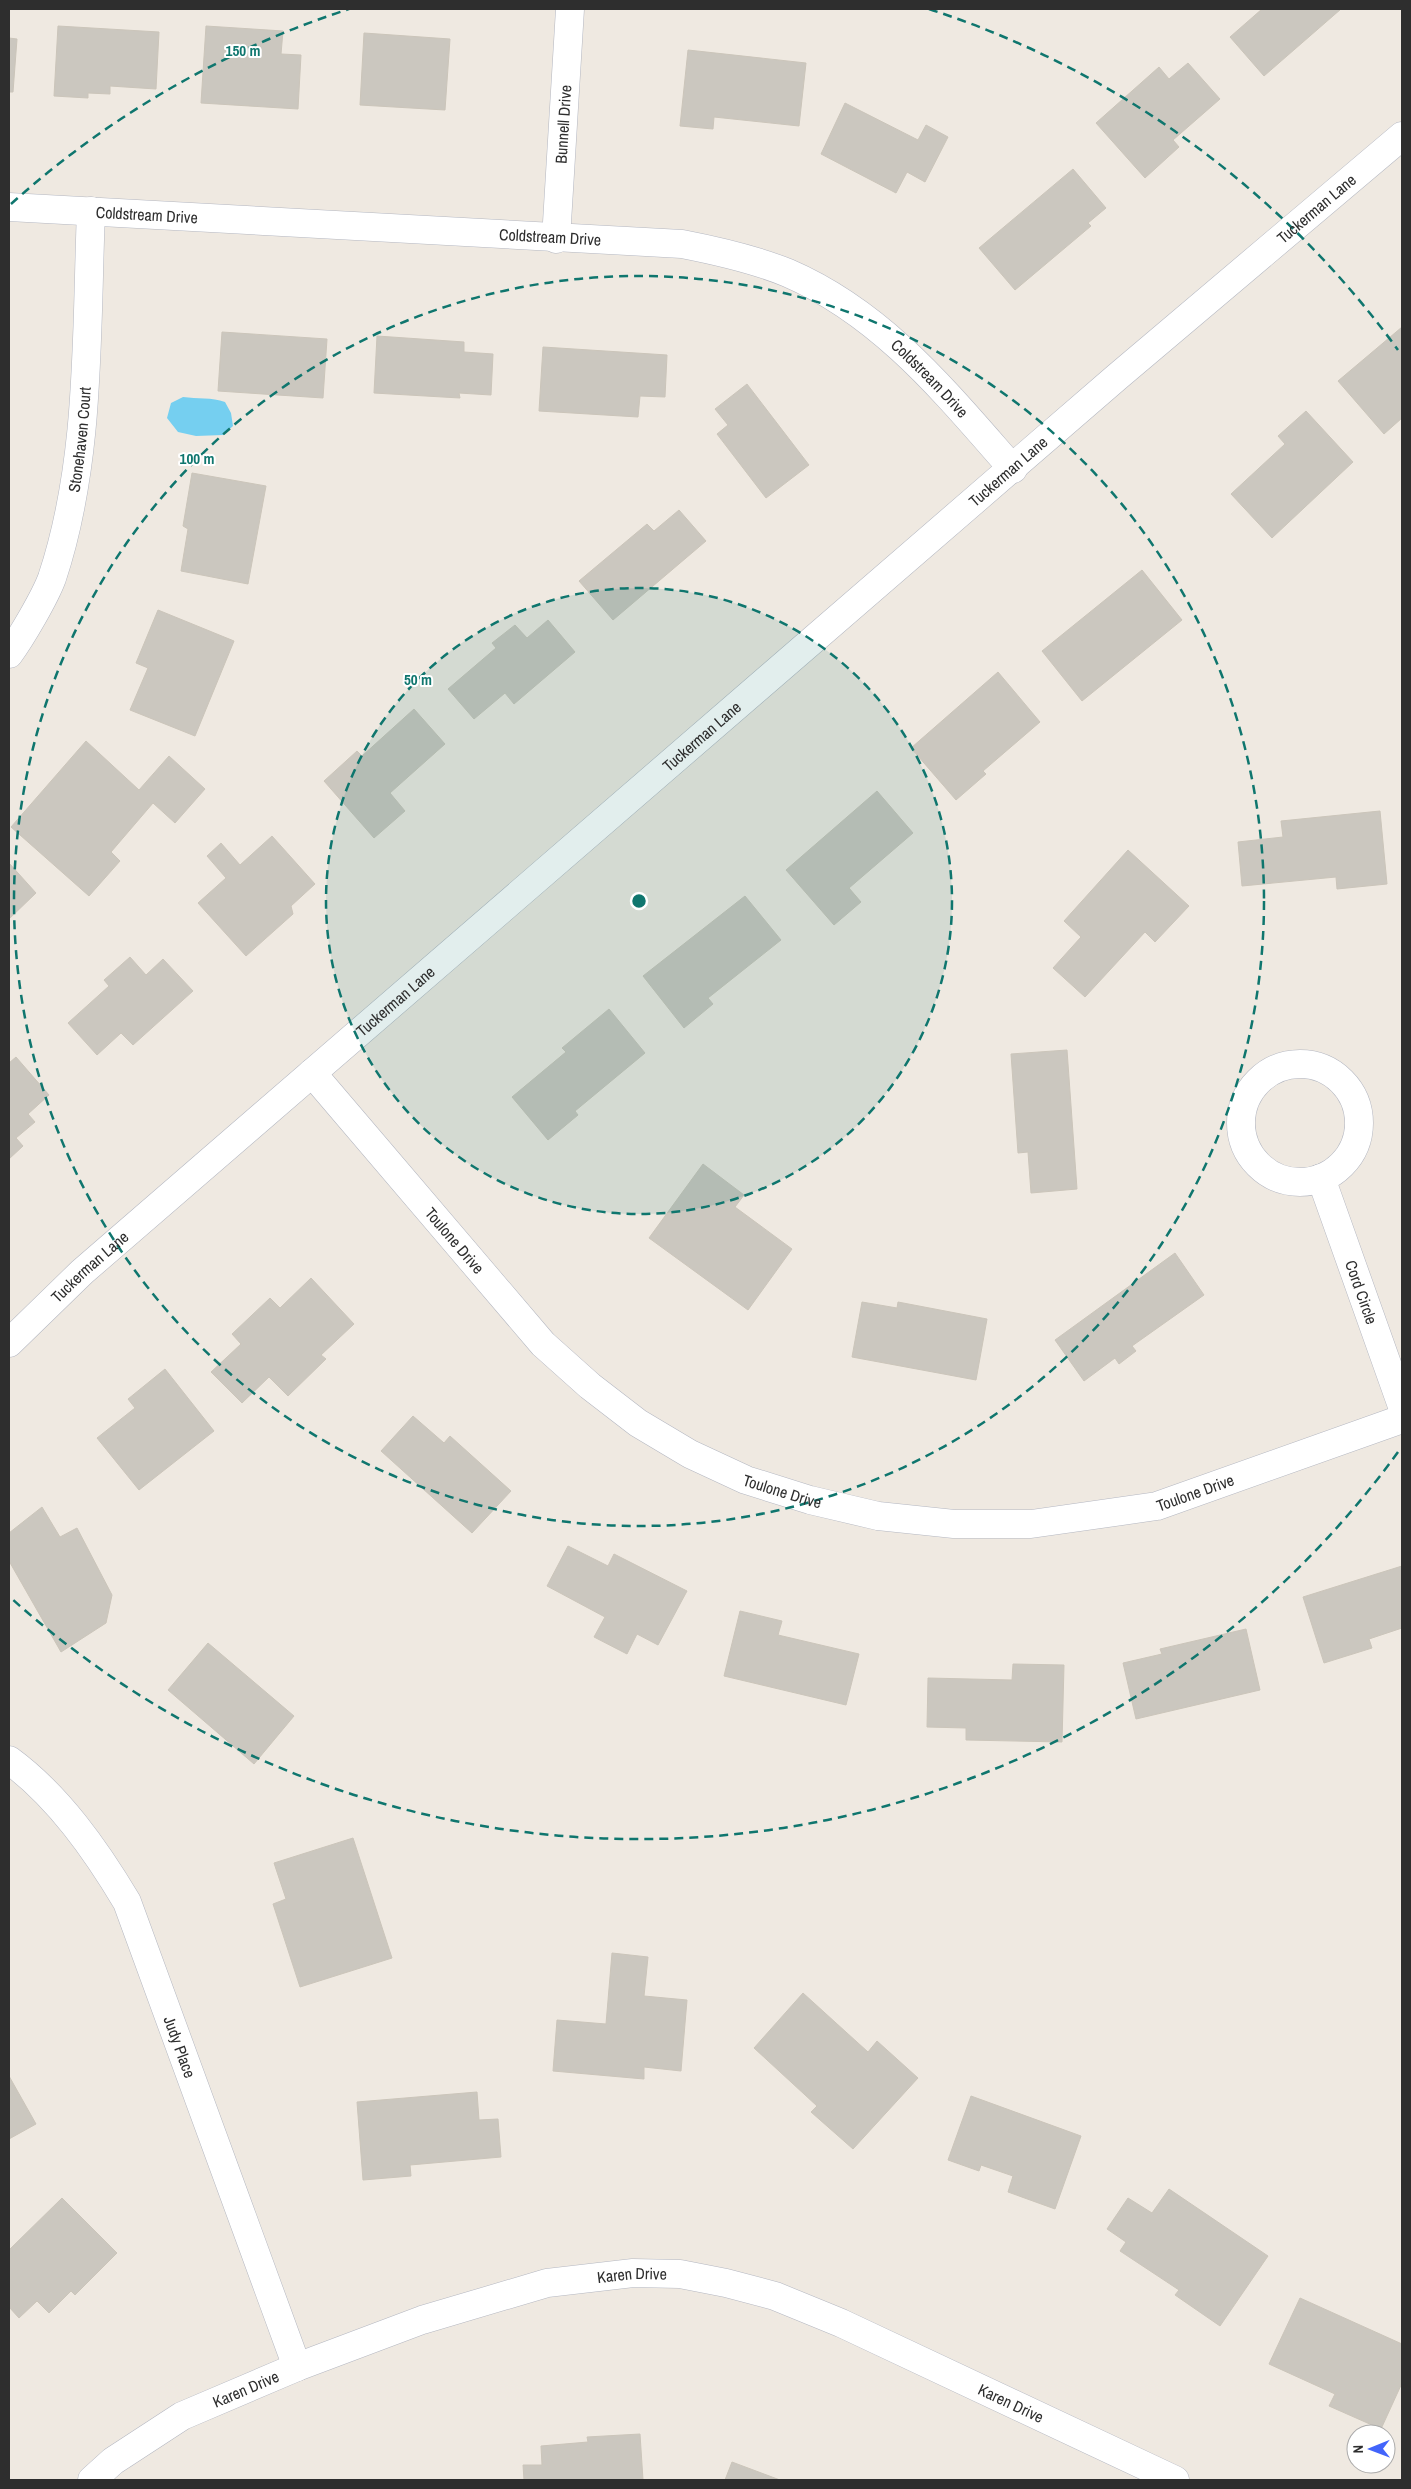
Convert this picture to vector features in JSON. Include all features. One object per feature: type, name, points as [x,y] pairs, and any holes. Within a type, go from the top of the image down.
[{"type":"street","name":"Bunnell Drive","points":[[556,239],[570,9]]},
{"type":"street","name":"Tuckerman Lane","points":[[9,1343],[82,1272],[1402,136]]},
{"type":"street","name":"Coldstream Drive","points":[[9,207],[556,239],[682,244],[724,252],[788,273],[834,297],[876,326],[926,370],[1013,469]]},
{"type":"street","name":"Stonehaven Court","points":[[9,654],[51,580],[71,508],[82,420],[91,211]]},
{"type":"street","points":[[1296,1064],[1315,1065],[1332,1073],[1345,1086],[1354,1102],[1359,1120],[1357,1138],[1349,1155],[1337,1169],[1321,1178],[1303,1182],[1284,1180],[1267,1173],[1254,1161],[1245,1145],[1240,1126],[1243,1108],[1250,1091],[1262,1077],[1278,1068],[1296,1064]]},
{"type":"street","name":"Toulone Drive","points":[[312,1073],[543,1344],[590,1386],[638,1423],[690,1454],[746,1480],[810,1500],[878,1516],[954,1524],[1030,1524],[1157,1506],[1402,1419]]},
{"type":"street","name":"Cord Circle","points":[[1321,1178],[1402,1406]]},
{"type":"street","name":"Judy Place","points":[[9,1760],[46,1795],[98,1853],[128,1902],[297,2367]]},
{"type":"street","name":"Karen Drive","points":[[92,2480],[113,2461],[182,2416],[297,2367],[422,2320],[547,2283],[633,2273],[680,2274],[726,2283],[775,2296],[841,2323],[1175,2480]]},
{"type":"water","points":[[183,397],[225,402],[231,413],[233,426],[223,435],[196,436],[178,432],[167,418],[171,403]]},
{"type":"building","points":[[1262,9],[1341,9],[1264,76],[1230,37]]},
{"type":"building","points":[[58,26],[159,32],[156,89],[110,86],[110,94],[88,93],[88,98],[54,96]]},
{"type":"building","points":[[206,26],[283,31],[281,54],[301,55],[298,109],[201,103]]},
{"type":"building","points":[[364,33],[450,39],[445,110],[360,105]]},
{"type":"building","points":[[9,38],[17,39],[13,92],[9,92]]},
{"type":"building","points":[[688,50],[806,63],[799,126],[714,117],[713,129],[680,126]]},
{"type":"building","points":[[1188,63],[1220,99],[1173,140],[1179,147],[1145,178],[1096,123],[1159,67],[1169,79]]},
{"type":"building","points":[[845,103],[918,140],[926,125],[948,137],[925,182],[907,172],[896,193],[821,154]]},
{"type":"building","points":[[1073,169],[1106,208],[1088,223],[1091,226],[1015,290],[979,248]]},
{"type":"building","points":[[1402,327],[1402,418],[1384,434],[1338,381]]},
{"type":"building","points":[[222,332],[327,339],[323,398],[218,391]]},
{"type":"building","points":[[377,336],[464,342],[464,352],[493,354],[491,395],[459,393],[460,398],[374,393]]},
{"type":"building","points":[[543,347],[667,355],[665,397],[640,396],[638,417],[539,411]]},
{"type":"building","points":[[747,384],[809,465],[766,498],[717,434],[728,425],[715,409]]},
{"type":"building","points":[[1306,411],[1353,462],[1272,538],[1231,494],[1285,444],[1278,436]]},
{"type":"building","points":[[192,473],[266,486],[248,584],[181,571],[188,529],[183,526]]},
{"type":"building","points":[[679,510],[706,541],[613,620],[579,581],[647,524],[654,531]]},
{"type":"building","points":[[1142,570],[1182,620],[1082,701],[1042,651]]},
{"type":"building","points":[[158,610],[234,641],[195,736],[130,710],[148,668],[136,663]]},
{"type":"building","points":[[548,620],[575,652],[514,704],[505,693],[474,719],[448,689],[496,648],[492,643],[515,625],[527,638]]},
{"type":"building","points":[[998,672],[1040,722],[983,771],[986,774],[956,800],[911,748]]},
{"type":"building","points":[[414,709],[445,744],[390,793],[405,811],[374,838],[324,781],[357,751],[362,756]]},
{"type":"building","points":[[86,741],[139,790],[169,756],[205,789],[175,823],[153,803],[111,852],[120,861],[89,896],[11,827]]},
{"type":"building","points":[[877,791],[913,833],[849,888],[861,902],[834,925],[786,870]]},
{"type":"building","points":[[1380,811],[1387,884],[1337,889],[1336,877],[1242,886],[1238,842],[1283,837],[1281,821]]},
{"type":"building","points":[[272,836],[315,884],[291,906],[293,914],[246,956],[198,903],[226,878],[207,856],[221,843],[240,865]]},
{"type":"building","points":[[1128,850],[1189,906],[1155,942],[1145,932],[1085,997],[1053,968],[1081,937],[1064,921]]},
{"type":"building","points":[[9,863],[36,893],[9,919]]},
{"type":"building","points":[[745,896],[781,940],[708,998],[713,1004],[684,1028],[643,976]]},
{"type":"building","points":[[130,957],[146,975],[163,959],[193,991],[133,1045],[121,1033],[97,1055],[68,1023],[109,986],[104,980]]},
{"type":"building","points":[[609,1009],[645,1053],[575,1111],[578,1115],[548,1140],[512,1097],[566,1052],[562,1048]]},
{"type":"building","points":[[1067,1050],[1077,1189],[1031,1193],[1028,1152],[1018,1153],[1011,1054]]},
{"type":"building","points":[[16,1057],[49,1095],[28,1114],[35,1122],[16,1138],[23,1146],[9,1159],[9,1063]]},
{"type":"building","points":[[703,1164],[744,1195],[735,1207],[792,1249],[748,1310],[649,1238]]},
{"type":"building","points":[[1175,1253],[1204,1295],[1132,1346],[1136,1351],[1119,1364],[1115,1358],[1084,1381],[1055,1340]]},
{"type":"building","points":[[311,1278],[354,1324],[321,1355],[326,1359],[288,1396],[269,1377],[242,1403],[211,1372],[241,1344],[232,1334],[270,1298],[280,1308]]},
{"type":"building","points":[[862,1302],[897,1308],[898,1302],[987,1319],[976,1380],[852,1357]]},
{"type":"building","points":[[165,1369],[214,1431],[139,1490],[97,1438],[135,1408],[128,1399]]},
{"type":"building","points":[[413,1416],[444,1443],[450,1436],[511,1491],[472,1533],[381,1451]]},
{"type":"building","points":[[42,1507],[60,1537],[77,1528],[112,1595],[106,1623],[61,1652],[9,1561],[9,1533]]},
{"type":"building","points":[[568,1546],[608,1566],[614,1554],[687,1591],[658,1645],[637,1634],[627,1654],[594,1637],[605,1617],[547,1586]]},
{"type":"building","points":[[1402,1566],[1402,1628],[1369,1639],[1372,1648],[1324,1663],[1303,1597]]},
{"type":"building","points":[[740,1611],[782,1621],[778,1635],[859,1654],[846,1705],[724,1676]]},
{"type":"building","points":[[1246,1629],[1260,1690],[1136,1719],[1123,1663],[1162,1654],[1160,1649]]},
{"type":"building","points":[[208,1643],[294,1716],[254,1764],[168,1690]]},
{"type":"building","points":[[1013,1664],[1064,1665],[1062,1742],[966,1740],[966,1728],[927,1727],[928,1678],[1012,1680]]},
{"type":"building","points":[[353,1838],[392,1958],[300,1987],[273,1904],[286,1899],[274,1863]]},
{"type":"building","points":[[612,1953],[648,1957],[644,1996],[687,2000],[681,2071],[644,2067],[644,2079],[553,2071],[557,2020],[606,2024]]},
{"type":"building","points":[[803,1993],[868,2052],[877,2041],[918,2078],[853,2149],[811,2112],[817,2106],[754,2048]]},
{"type":"building","points":[[9,2076],[36,2124],[9,2139]]},
{"type":"building","points":[[477,2092],[479,2120],[498,2119],[501,2157],[410,2165],[411,2176],[363,2180],[357,2102]]},
{"type":"building","points":[[971,2096],[1081,2136],[1055,2209],[1008,2192],[1013,2176],[981,2165],[979,2171],[948,2160]]},
{"type":"building","points":[[1169,2189],[1268,2256],[1220,2326],[1175,2295],[1179,2290],[1120,2251],[1126,2242],[1107,2229],[1128,2198],[1152,2213]]},
{"type":"building","points":[[62,2198],[117,2253],[75,2295],[71,2291],[49,2313],[37,2301],[19,2318],[9,2307],[9,2250]]},
{"type":"building","points":[[1300,2298],[1402,2344],[1402,2383],[1383,2424],[1370,2424],[1329,2406],[1335,2394],[1269,2364]]},
{"type":"building","points":[[640,2434],[643,2480],[524,2480],[523,2465],[542,2465],[541,2446],[588,2442],[587,2437]]},
{"type":"building","points":[[732,2462],[780,2480],[725,2480]]}]
